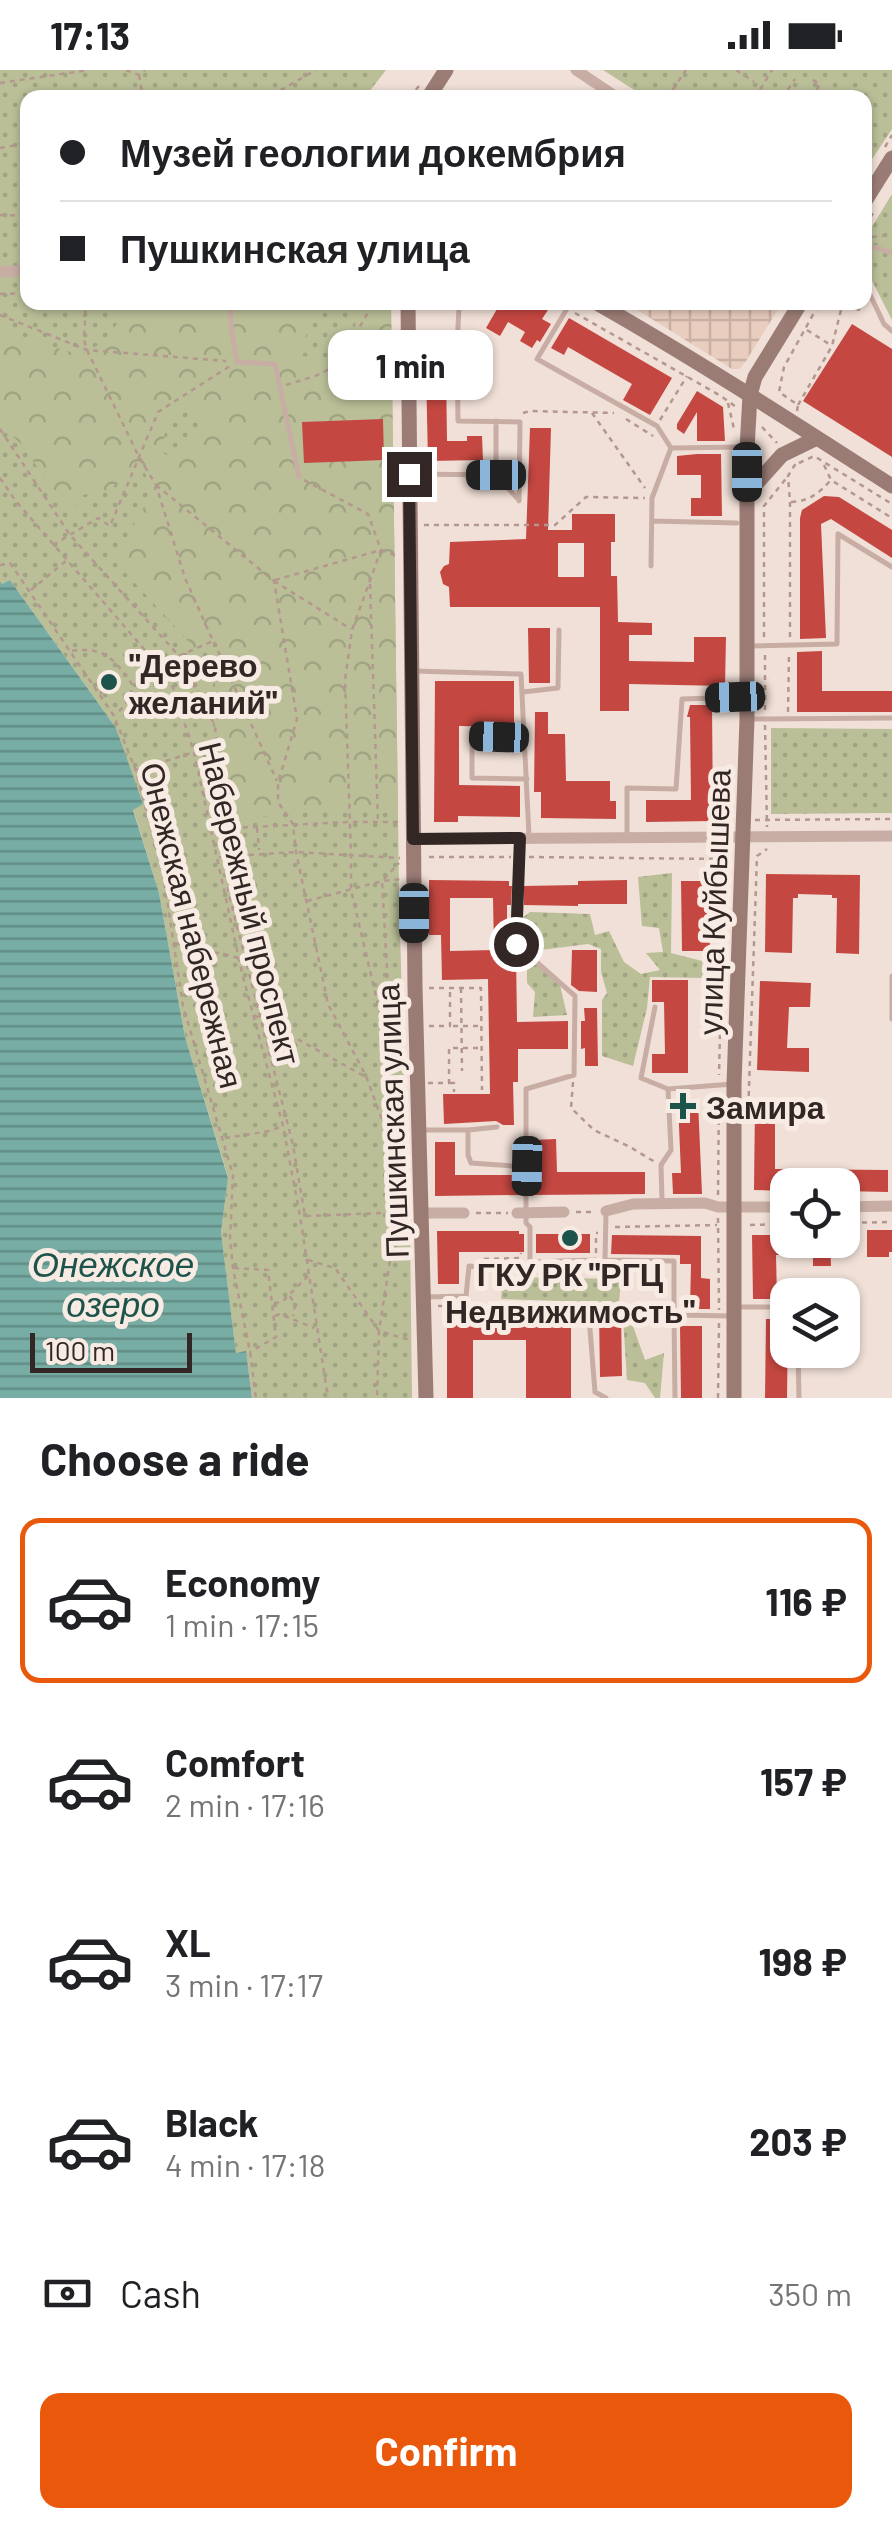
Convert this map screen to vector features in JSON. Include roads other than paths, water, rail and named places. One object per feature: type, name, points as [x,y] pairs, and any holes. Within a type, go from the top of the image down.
[{"type":"street","points":[[425,90],[446,70]]},
{"type":"street","points":[[576,70],[606,90]]},
{"type":"street","points":[[872,190],[892,158]]},
{"type":"street","name":"Пушкинская улица","points":[[408,310],[414,987],[420,1213],[427,1302],[426,1398]]},
{"type":"street","points":[[609,310],[892,486]]},
{"type":"street","name":"улица Куйбышева","points":[[734,1398],[726,1208],[748,719],[750,395],[755,377],[796,310]]},
{"type":"street","points":[[747,494],[787,452],[817,438]]},
{"type":"street","points":[[413,839],[892,836]]},
{"type":"street","points":[[599,1212],[633,1204],[662,1203],[770,1207]]},
{"type":"street","points":[[860,1206],[892,1206]]},
{"type":"street","points":[[522,1213],[569,1212]]},
{"type":"street","points":[[420,1213],[464,1213]]},
{"type":"lane","points":[[872,299],[884,324],[892,331]]},
{"type":"lane","points":[[232,310],[237,362],[275,364],[298,478]]},
{"type":"lane","points":[[459,310],[458,422],[496,421],[520,422],[520,501],[496,475],[496,421]]},
{"type":"lane","points":[[567,310],[537,360],[657,426],[670,448]]},
{"type":"lane","points":[[408,333],[416,333],[424,344],[457,347]]},
{"type":"lane","points":[[670,448],[747,449]]},
{"type":"lane","points":[[651,566],[652,498],[670,448]]},
{"type":"lane","points":[[409,474],[496,475]]},
{"type":"lane","points":[[652,521],[737,523]]},
{"type":"lane","points":[[748,646],[838,644],[838,534],[892,567]]},
{"type":"lane","points":[[522,692],[558,688],[559,630]]},
{"type":"lane","points":[[411,672],[521,674],[527,779],[516,944],[575,996],[574,1075],[526,1090],[527,1166],[522,1213],[530,1227],[530,1262],[596,1260]]},
{"type":"lane","points":[[626,838],[627,788],[676,789],[682,699],[748,697]]},
{"type":"lane","points":[[748,719],[892,718]]},
{"type":"lane","points":[[525,738],[472,736],[472,778],[527,779]]},
{"type":"lane","points":[[892,976],[892,1019]]},
{"type":"lane","points":[[655,1008],[641,1078],[668,1089],[734,1084]]},
{"type":"lane","points":[[662,1203],[661,1165],[671,1150],[668,1089]]},
{"type":"lane","points":[[418,1130],[498,1127]]},
{"type":"lane","points":[[468,1130],[471,1162],[527,1166]]},
{"type":"lane","points":[[599,1212],[605,1232],[605,1260],[674,1261],[674,1398]]},
{"type":"lane","points":[[427,1302],[466,1296],[468,1266],[494,1268]]},
{"type":"lane","points":[[588,1305],[595,1392],[606,1398]]},
{"type":"lane","points":[[674,1315],[770,1308]]},
{"type":"lane","points":[[798,1368],[798,1398]]},
{"type":"water","name":"Онежское озеро","points":[[10,580],[116,728],[143,804],[133,810],[159,893],[185,1037],[228,1178],[221,1232],[236,1353],[246,1351],[252,1398],[0,1398],[0,581],[2,584]]},
{"type":"place","name":"\"Дерево желаний\"","points":[[109,682]]},
{"type":"place","name":"Замира","points":[[683,1106]]},
{"type":"place","name":"ГКУ РК \"РГЦ Недвижимость\"","points":[[570,1238]]}]
